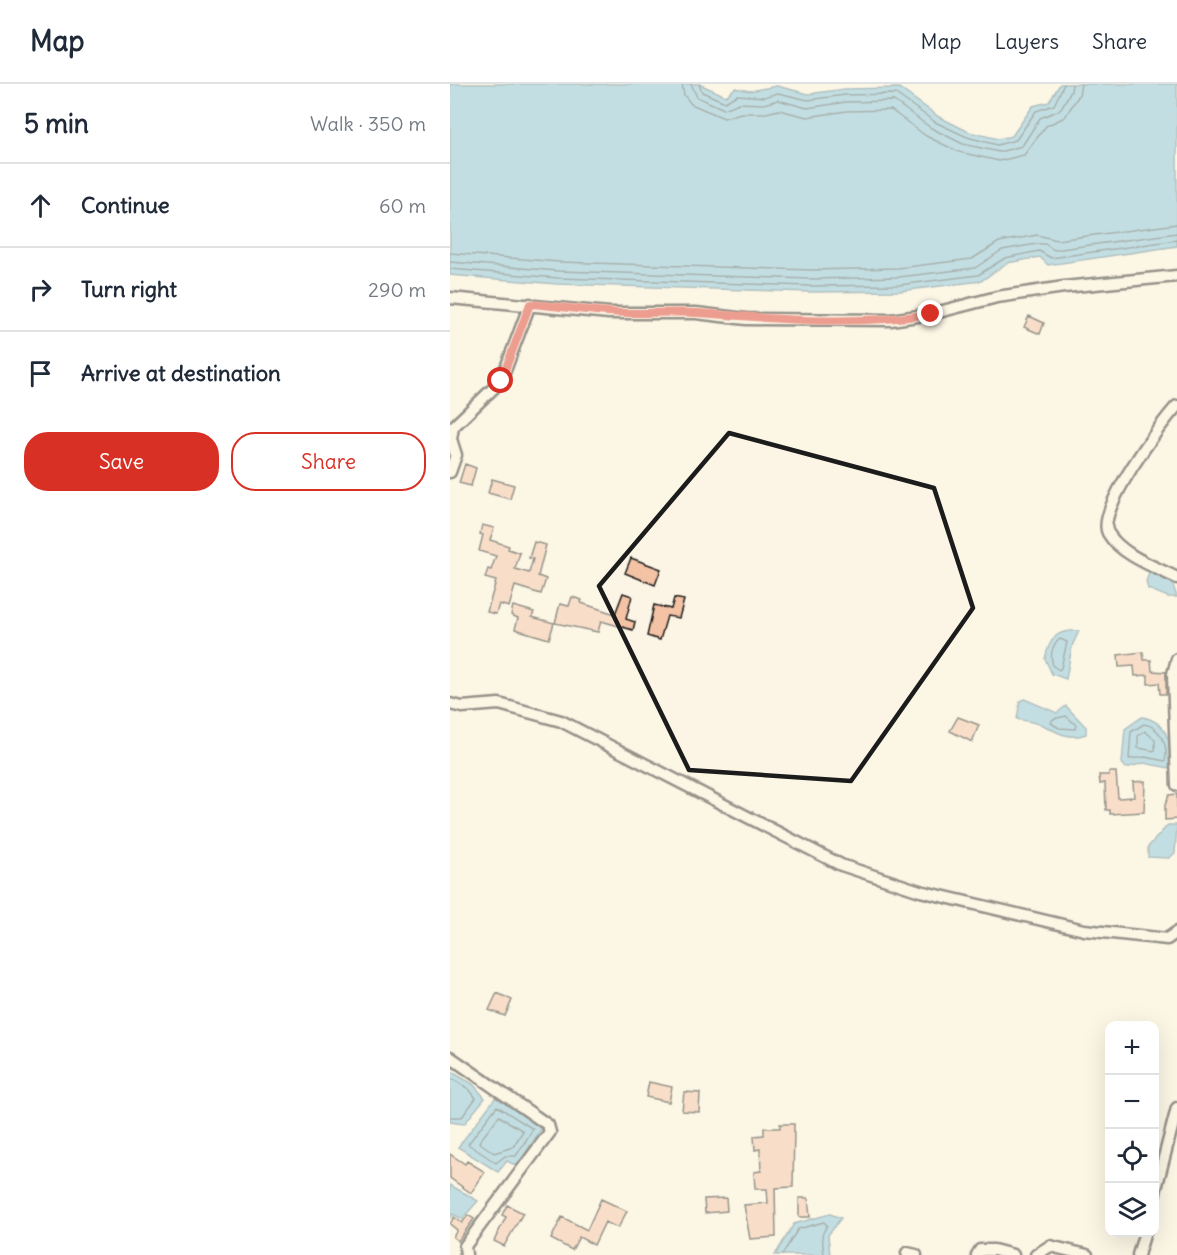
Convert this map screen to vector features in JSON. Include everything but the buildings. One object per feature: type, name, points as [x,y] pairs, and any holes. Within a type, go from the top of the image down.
[{"type":"street","points":[[450,298],[609,313],[696,313],[746,319],[845,322],[891,320],[931,314],[997,297],[1064,286],[1177,276]]},
{"type":"street","points":[[450,472],[456,455],[451,439],[453,427],[501,381],[530,304]]},
{"type":"street","points":[[1177,406],[1166,418],[1128,476],[1105,521],[1106,531],[1114,541],[1132,554],[1177,578]]},
{"type":"street","points":[[1177,658],[1173,685],[1177,785]]},
{"type":"street","points":[[450,704],[462,707],[499,704],[561,721],[841,865],[920,891],[1084,930],[1167,939],[1177,932]]},
{"type":"street","points":[[450,1057],[548,1125],[550,1132],[465,1246],[466,1255]]},
{"type":"street","points":[[1158,1183],[1177,1108]]},
{"type":"street","points":[[1138,1255],[1144,1237]]},
{"type":"street","points":[[1036,1255],[1050,1246],[1087,1255]]},
{"type":"street","points":[[977,1255],[980,1250],[994,1250],[1013,1255]]},
{"type":"highlighted area","points":[[729,433],[934,488],[973,608],[851,781],[689,770],[599,586]]},
{"type":"water","points":[[450,84],[699,84],[726,96],[735,88],[750,91],[777,86],[808,94],[845,89],[899,88],[939,117],[969,132],[998,139],[1012,136],[1033,106],[1049,102],[1060,84],[1177,84],[1177,246],[1048,265],[1040,257],[1007,263],[981,281],[900,291],[811,292],[557,284],[450,275]]},
{"type":"water","points":[[1151,569],[1171,580],[1177,597],[1168,597],[1148,589],[1146,581]]},
{"type":"water","points":[[1079,631],[1072,646],[1066,679],[1052,674],[1045,659],[1052,641],[1065,632]]},
{"type":"water","points":[[1024,699],[1057,713],[1066,706],[1086,727],[1086,734],[1064,735],[1042,725],[1017,719],[1020,701]]},
{"type":"water","points":[[1142,717],[1157,723],[1166,733],[1172,763],[1169,768],[1144,763],[1126,768],[1122,763],[1125,729]]},
{"type":"water","points":[[1168,825],[1177,825],[1175,853],[1169,858],[1148,857],[1148,847]]},
{"type":"water","points":[[450,1071],[473,1084],[485,1098],[464,1124],[450,1122]]},
{"type":"water","points":[[496,1097],[542,1128],[517,1166],[507,1161],[498,1172],[458,1147]]},
{"type":"water","points":[[450,1185],[478,1201],[462,1219],[453,1214],[450,1218]]},
{"type":"water","points":[[830,1214],[841,1218],[828,1235],[830,1255],[775,1255],[794,1224]]},
{"type":"route","points":[[501,381],[530,304],[609,313],[696,313],[746,319],[845,322],[891,320],[931,314]]}]
